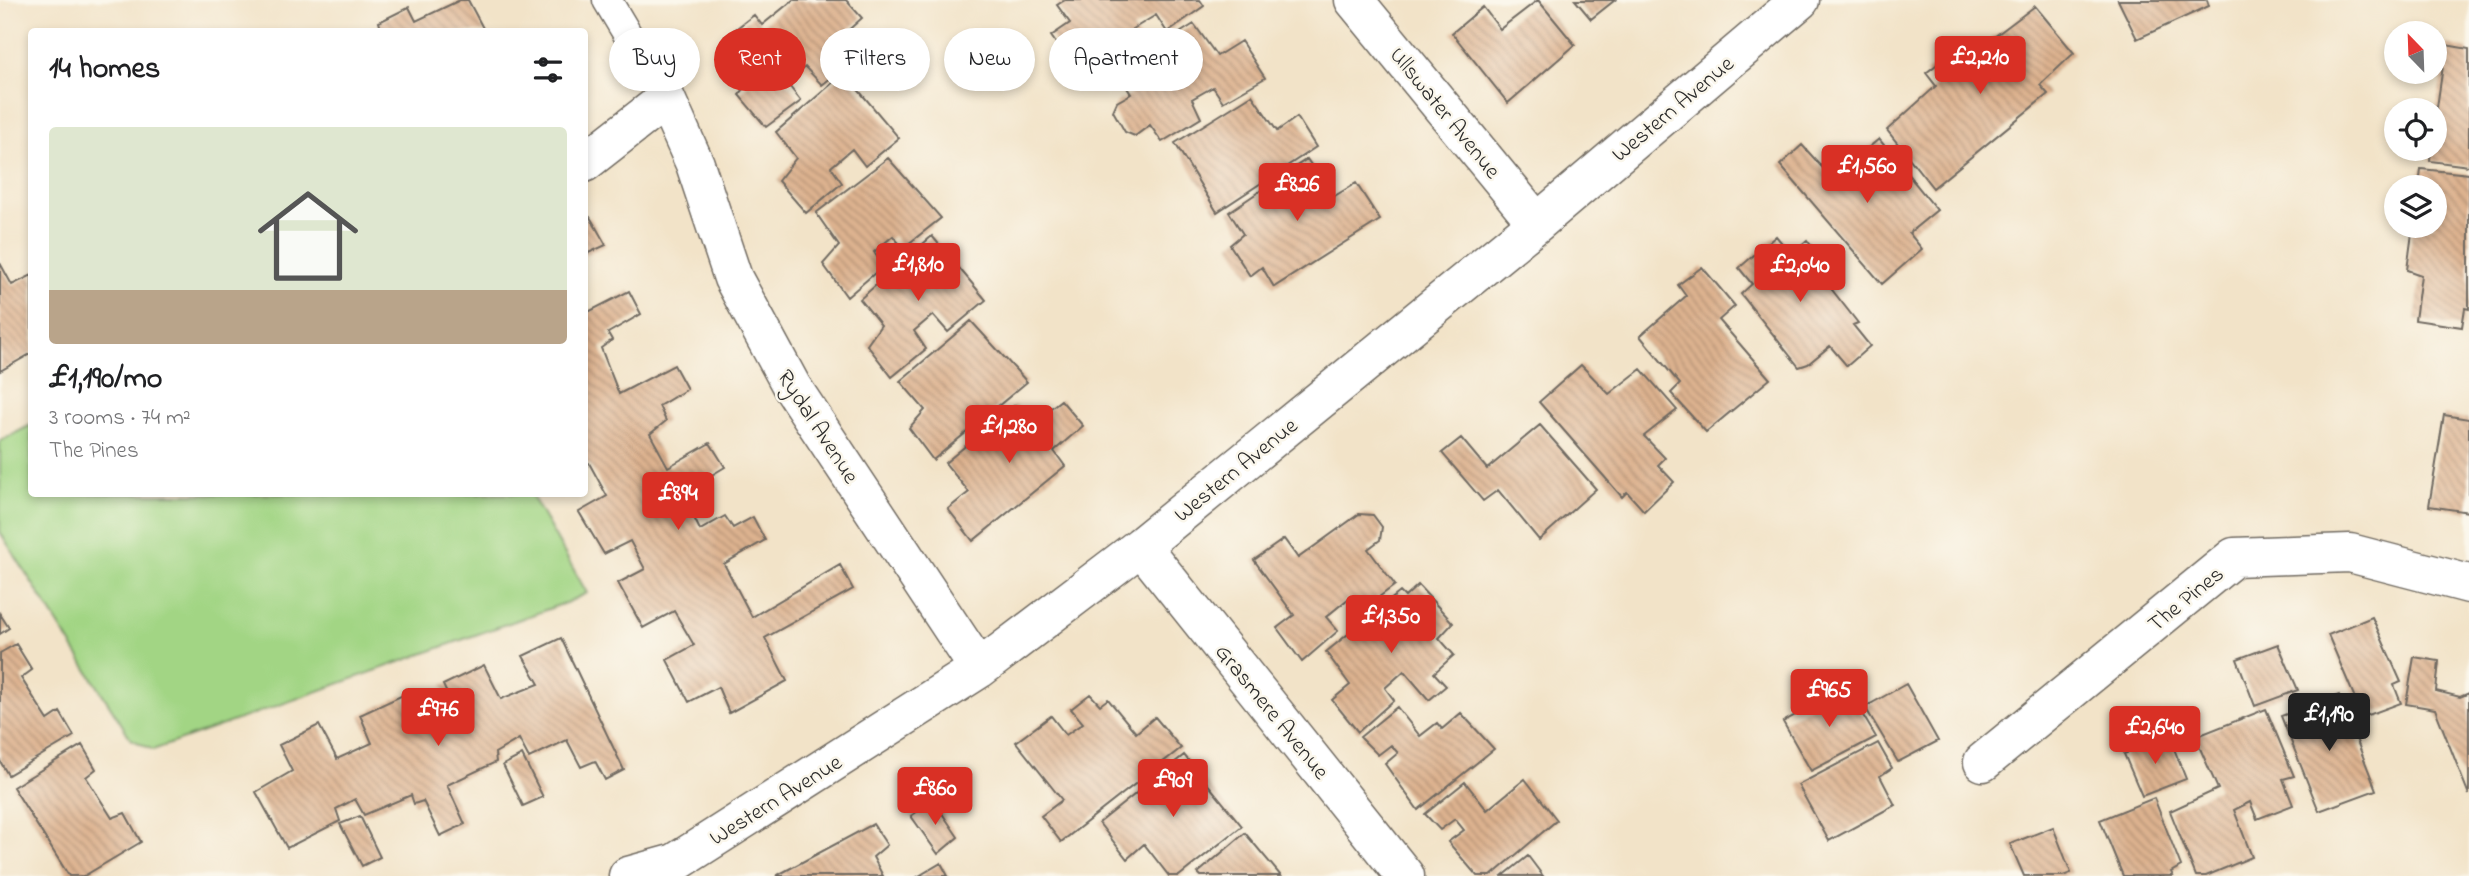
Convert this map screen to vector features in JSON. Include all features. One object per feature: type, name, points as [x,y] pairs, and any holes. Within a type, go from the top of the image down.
[{"type":"street","name":"Ullswater Avenue","points":[[1354,0],[1537,223]]},
{"type":"street","name":"Western Avenue","points":[[628,876],[680,869],[979,669],[1141,547],[1537,223],[1800,0]]},
{"type":"street","points":[[588,160],[666,99]]},
{"type":"street","name":"Rydal Avenue","points":[[666,99],[695,163],[733,278],[792,387],[979,669]]},
{"type":"street","name":"Grasmere Avenue","points":[[1141,547],[1405,876]]},
{"type":"street","name":"The Pines","points":[[1983,762],[2234,558],[2350,553],[2469,584]]},
{"type":"lane","points":[[607,0],[666,99]]},
{"type":"green space","points":[[28,427],[28,497],[533,497],[587,593],[153,750],[131,739],[0,532],[0,441]]},
{"type":"building","points":[[460,0],[468,0],[483,28],[381,28],[379,22],[409,7],[416,21]]},
{"type":"building","points":[[793,0],[846,0],[862,18],[851,28],[820,28],[820,83],[806,68],[806,28],[737,28],[754,15],[762,25]]},
{"type":"building","points":[[1065,0],[1200,0],[1204,6],[1173,28],[1164,28],[1156,15],[1135,28],[1063,28],[1070,23],[1057,5]]},
{"type":"building","points":[[1538,0],[1575,45],[1508,103],[1452,33],[1483,7],[1500,29]]},
{"type":"building","points":[[1575,0],[1615,0],[1591,19]]},
{"type":"building","points":[[2118,0],[2207,0],[2209,6],[2137,39]]},
{"type":"building","points":[[2035,6],[2074,53],[2040,85],[2048,94],[1933,188],[1887,130],[1936,86],[1926,73],[1958,48],[1966,58]]},
{"type":"building","points":[[1203,37],[1217,56],[1241,41],[1265,78],[1223,102],[1213,87],[1192,99],[1201,118],[1162,142],[1150,125],[1135,136],[1125,132],[1113,111],[1117,102],[1131,94],[1129,91],[1203,91]]},
{"type":"building","points":[[2447,45],[2469,49],[2469,166],[2430,161],[2447,161],[2447,98],[2438,98],[2440,84],[2447,84]]},
{"type":"building","points":[[742,91],[793,91],[801,101],[766,127],[739,95]]},
{"type":"building","points":[[823,91],[859,91],[899,138],[865,166],[852,149],[831,167],[842,183],[806,213],[778,181],[796,158],[776,132]]},
{"type":"building","points":[[1252,95],[1277,131],[1297,117],[1316,147],[1217,212],[1175,143]]},
{"type":"building","points":[[1879,139],[1937,210],[1909,233],[1922,249],[1882,284],[1780,165],[1802,145],[1832,178]]},
{"type":"building","points":[[888,158],[941,218],[903,248],[893,236],[874,252],[883,266],[847,297],[823,264],[839,246],[816,213]]},
{"type":"building","points":[[1307,159],[1333,197],[1356,183],[1380,220],[1274,287],[1262,267],[1250,276],[1230,245],[1243,234],[1229,212]]},
{"type":"building","points":[[2421,169],[2469,174],[2469,309],[2465,308],[2462,327],[2415,320],[2421,275],[2407,270],[2411,238],[2447,238],[2447,175],[2420,175]]},
{"type":"building","points":[[590,217],[606,245],[588,253]]},
{"type":"building","points":[[932,236],[986,300],[948,332],[933,315],[914,331],[926,349],[892,377],[867,345],[881,325],[860,299]]},
{"type":"building","points":[[1776,236],[1791,254],[1807,240],[1829,270],[1822,277],[1858,323],[1853,325],[1870,346],[1847,366],[1830,346],[1808,364],[1799,367],[1741,294],[1752,284],[1739,268]]},
{"type":"building","points":[[0,263],[12,285],[28,277],[28,355],[0,371]]},
{"type":"building","points":[[1702,267],[1735,306],[1719,320],[1770,379],[1706,432],[1671,393],[1680,384],[1640,336],[1686,296],[1678,285]]},
{"type":"building","points":[[629,291],[641,314],[608,333],[612,340],[601,348],[619,394],[674,365],[687,389],[659,406],[666,421],[650,434],[668,467],[710,443],[725,467],[682,493],[700,530],[725,516],[733,528],[753,517],[765,540],[724,564],[752,617],[840,565],[853,589],[765,638],[787,681],[729,713],[718,687],[689,702],[667,660],[694,645],[674,611],[643,628],[618,583],[645,569],[630,541],[604,554],[579,512],[607,496],[588,463],[588,312]]},
{"type":"building","points":[[971,321],[1027,382],[933,460],[909,428],[925,410],[900,381]]},
{"type":"building","points":[[1581,365],[1609,394],[1641,369],[1677,410],[1644,436],[1665,458],[1658,465],[1674,482],[1644,511],[1627,492],[1622,497],[1539,402]]},
{"type":"building","points":[[1061,400],[1083,426],[1054,451],[1065,466],[973,541],[948,509],[969,492],[945,463],[1015,405],[1032,423]]},
{"type":"building","points":[[2444,415],[2469,419],[2469,512],[2429,506]]},
{"type":"building","points":[[1540,425],[1596,489],[1539,540],[1498,490],[1483,501],[1442,453],[1461,438],[1487,469]]},
{"type":"building","points":[[1359,514],[1373,515],[1382,527],[1380,540],[1368,549],[1395,585],[1359,612],[1348,599],[1326,617],[1338,631],[1302,662],[1277,628],[1294,615],[1254,560],[1284,539],[1298,558]]},
{"type":"building","points":[[1418,585],[1453,623],[1439,638],[1454,655],[1434,673],[1446,686],[1429,700],[1404,671],[1385,688],[1394,700],[1358,732],[1332,700],[1350,685],[1326,652],[1400,592],[1405,597]]},
{"type":"building","points":[[0,614],[9,628],[0,634]]},
{"type":"building","points":[[2372,617],[2401,682],[2394,685],[2401,703],[2363,717],[2328,635]]},
{"type":"building","points":[[561,638],[624,770],[605,780],[595,761],[581,767],[567,740],[529,758],[519,739],[495,753],[496,762],[447,785],[465,824],[440,836],[423,801],[414,804],[411,795],[364,815],[355,799],[336,809],[340,821],[287,848],[256,792],[292,771],[279,745],[319,725],[337,759],[372,743],[360,715],[403,695],[418,727],[455,711],[443,685],[484,665],[501,699],[539,684],[523,656]]},
{"type":"building","points":[[16,644],[32,670],[21,678],[48,720],[60,712],[74,736],[8,775],[0,761],[0,653]]},
{"type":"building","points":[[2278,644],[2298,690],[2255,706],[2237,659]]},
{"type":"building","points":[[2414,657],[2439,661],[2436,691],[2460,697],[2469,693],[2469,795],[2435,709],[2406,704]]},
{"type":"building","points":[[1906,684],[1938,741],[1898,762],[1865,707]]},
{"type":"building","points":[[1846,687],[1876,737],[1811,771],[1783,722]]},
{"type":"building","points":[[1090,694],[1100,705],[1108,699],[1136,733],[1155,717],[1181,748],[1061,842],[1041,816],[1062,800],[1016,742],[1051,716],[1066,735],[1083,723],[1071,709]]},
{"type":"building","points":[[2339,695],[2376,790],[2319,811],[2281,716]]},
{"type":"building","points":[[1397,707],[1420,736],[1437,723],[1442,729],[1461,713],[1494,749],[1418,810],[1385,764],[1398,753],[1391,745],[1378,755],[1360,737]]},
{"type":"building","points":[[2266,709],[2294,776],[2283,779],[2293,805],[2257,819],[2250,802],[2234,810],[2252,857],[2206,876],[2196,876],[2170,811],[2218,789],[2195,737]]},
{"type":"building","points":[[2169,736],[2186,779],[2142,796],[2124,754]]},
{"type":"building","points":[[1878,743],[1892,768],[1880,776],[1895,805],[1829,841],[1798,785]]},
{"type":"building","points":[[82,745],[96,769],[86,777],[112,818],[125,813],[141,842],[84,876],[69,876],[13,787]]},
{"type":"building","points":[[522,755],[543,797],[523,806],[503,765]]},
{"type":"building","points":[[1184,755],[1242,826],[1179,876],[1169,876],[1144,844],[1127,859],[1099,823]]},
{"type":"building","points":[[1525,779],[1557,820],[1491,876],[1477,876],[1448,842],[1464,830],[1455,819],[1440,830],[1425,814],[1465,782],[1487,810]]},
{"type":"building","points":[[2154,798],[2181,866],[2171,872],[2173,876],[2123,876],[2100,820]]},
{"type":"building","points":[[933,800],[958,837],[938,854],[911,816]]},
{"type":"building","points":[[360,816],[380,857],[362,866],[340,824]]},
{"type":"building","points":[[873,824],[887,845],[873,857],[883,876],[776,876]]},
{"type":"building","points":[[2053,827],[2071,873],[2063,876],[2024,876],[2010,844]]},
{"type":"building","points":[[1245,833],[1281,876],[1201,876],[1198,873]]},
{"type":"building","points":[[1528,856],[1543,876],[1503,876]]},
{"type":"building","points":[[941,863],[948,876],[919,876]]}]
